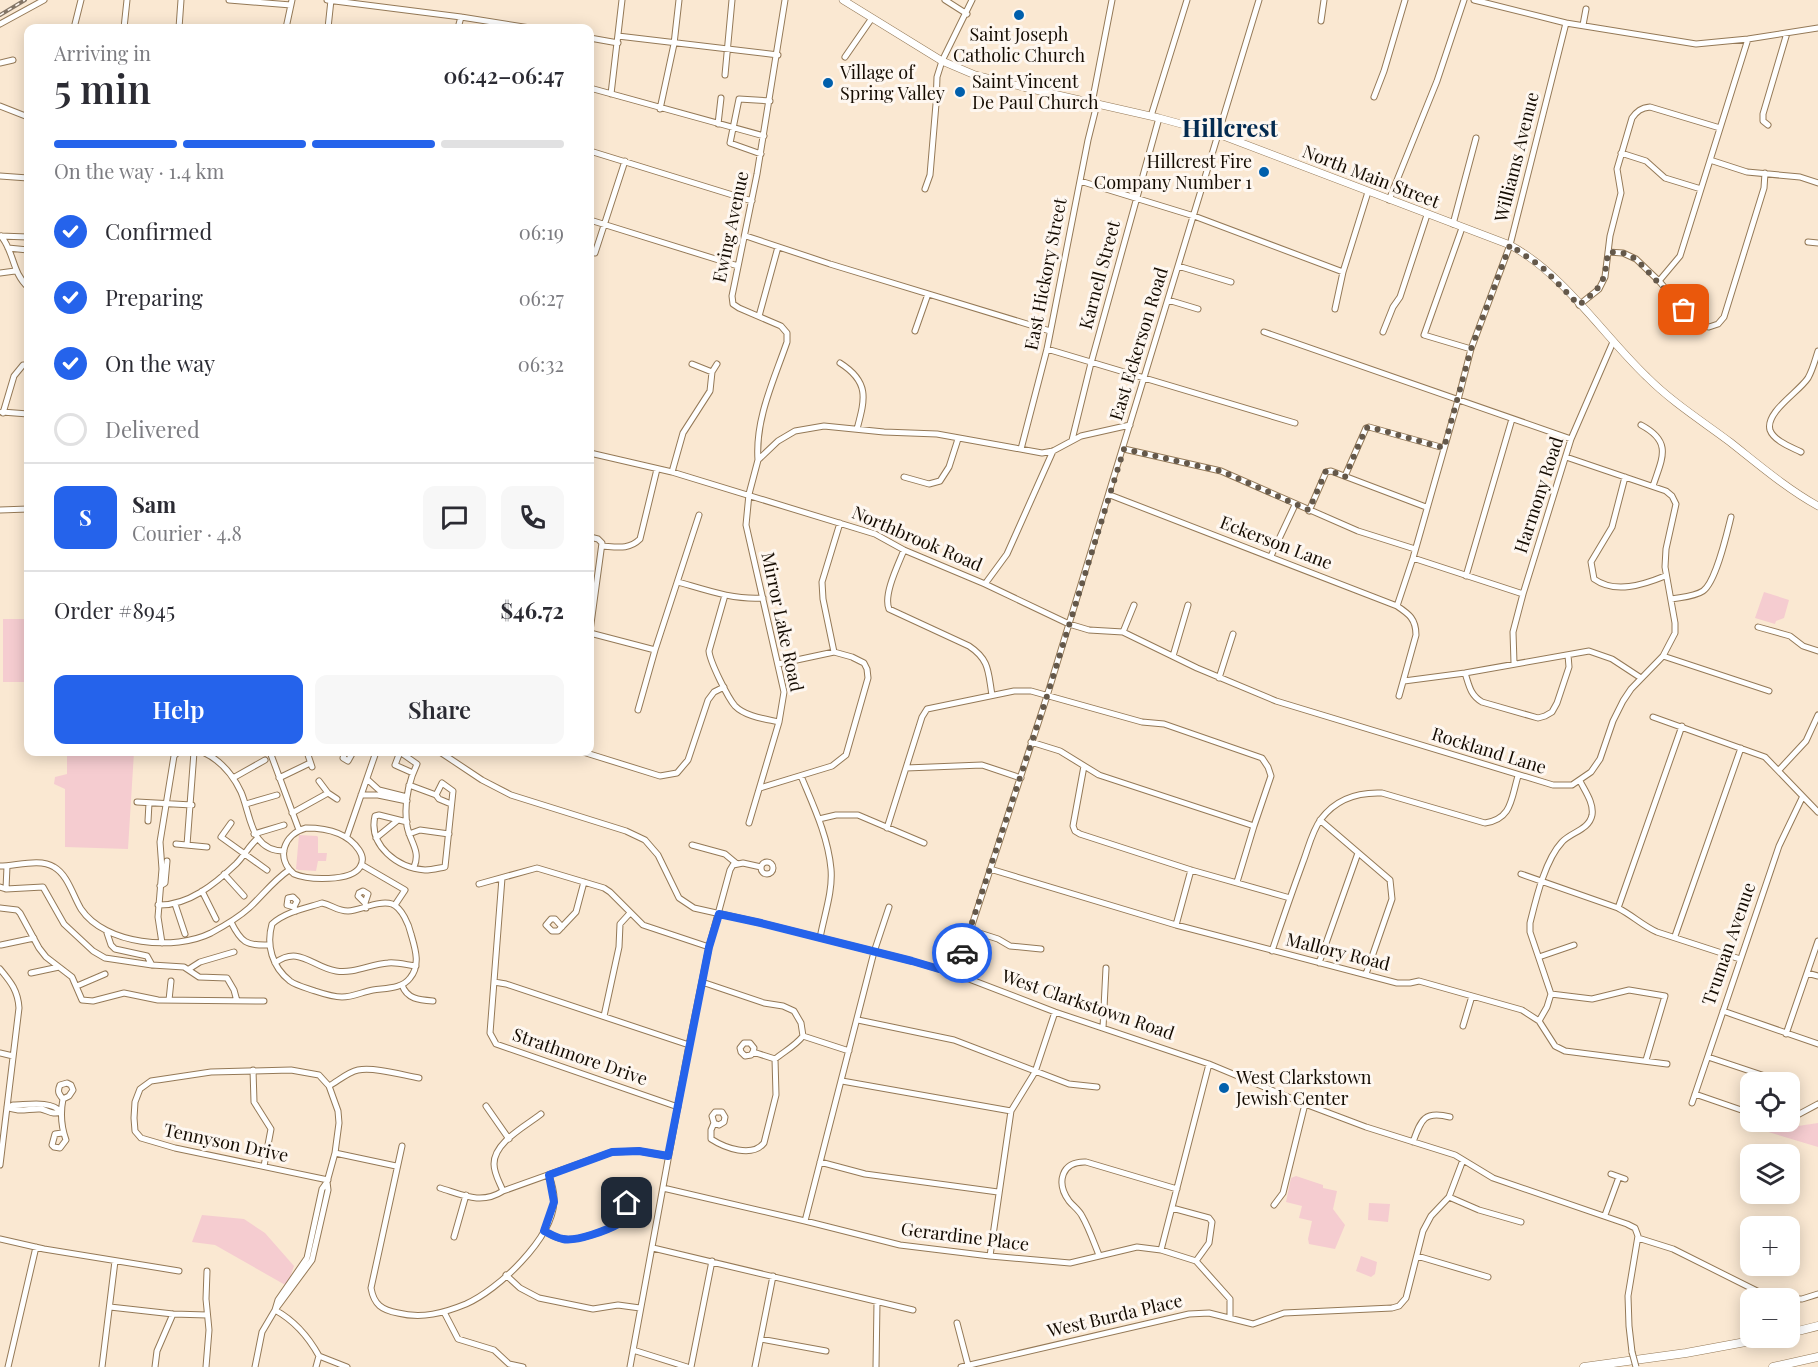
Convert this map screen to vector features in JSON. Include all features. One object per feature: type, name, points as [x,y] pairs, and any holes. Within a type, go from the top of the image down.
[{"type":"highway","points":[[1800,1330],[1818,1326]]},
{"type":"highway","points":[[1584,1367],[1740,1343]]},
{"type":"highway","points":[[1773,1367],[1818,1357]]},
{"type":"main road","name":"North Main Street","points":[[843,0],[942,61],[975,75],[1218,134],[1510,245],[1542,267],[1660,390],[1789,487],[1818,506]]},
{"type":"street","points":[[0,24],[44,0]]},
{"type":"street","points":[[75,24],[81,0]]},
{"type":"street","points":[[124,24],[127,0]]},
{"type":"street","points":[[178,24],[180,0]]},
{"type":"street","points":[[229,0],[292,3],[287,24]]},
{"type":"street","points":[[328,24],[329,0],[505,24]]},
{"type":"street","points":[[611,94],[622,0]]},
{"type":"street","points":[[660,109],[674,44],[679,0]]},
{"type":"street","points":[[725,75],[732,0]]},
{"type":"street","name":"Ewing Avenue","points":[[758,460],[757,443],[762,416],[787,342],[787,333],[781,326],[733,304],[732,296],[761,154],[785,0]]},
{"type":"street","points":[[945,0],[967,14]]},
{"type":"street","points":[[925,189],[930,175],[937,77],[942,61],[972,0]]},
{"type":"street","name":"East Hickory Street","points":[[1021,449],[1047,349],[1095,103],[1112,0]]},
{"type":"street","name":"Karnell Street","points":[[1072,441],[1187,0]]},
{"type":"street","name":"East Eckerson Road","points":[[956,974],[1021,778],[1110,495],[1259,0]]},
{"type":"street","points":[[1321,21],[1324,0]]},
{"type":"street","points":[[1374,97],[1384,72],[1405,0]]},
{"type":"street","points":[[1389,200],[1437,81],[1464,0]]},
{"type":"street","points":[[1474,0],[1566,23],[1696,44],[1748,39],[1818,28]]},
{"type":"street","points":[[1583,25],[1586,9]]},
{"type":"street","points":[[459,24],[461,17]]},
{"type":"street","points":[[845,57],[872,18]]},
{"type":"street","name":"Williams Avenue","points":[[1397,606],[1413,558],[1471,349],[1510,245],[1566,23]]},
{"type":"street","points":[[1768,124],[1763,121],[1763,114],[1787,33]]},
{"type":"street","points":[[594,38],[778,55]]},
{"type":"street","points":[[1659,281],[1680,256],[1748,39]]},
{"type":"street","points":[[0,63],[13,60]]},
{"type":"street","points":[[594,89],[764,136]]},
{"type":"street","points":[[718,124],[721,98]]},
{"type":"street","points":[[761,154],[730,143],[739,99],[770,101]]},
{"type":"street","points":[[0,106],[24,115]]},
{"type":"street","points":[[1579,305],[1599,289],[1605,277],[1610,236],[1621,193],[1617,169],[1632,118],[1644,108],[1650,107],[1720,128]]},
{"type":"street","points":[[1453,224],[1476,138]]},
{"type":"street","points":[[594,152],[752,201]]},
{"type":"street","points":[[1621,153],[1646,161],[1665,178],[1701,189]]},
{"type":"street","points":[[1710,160],[1748,172],[1800,177],[1818,183]]},
{"type":"street","points":[[596,253],[625,161]]},
{"type":"street","points":[[1608,252],[1623,253],[1636,259],[1659,281],[1696,324],[1709,327],[1718,324],[1724,317],[1764,188],[1766,173]]},
{"type":"street","points":[[0,176],[24,178]]},
{"type":"street","points":[[1080,181],[1194,216],[1343,272]]},
{"type":"street","points":[[1335,309],[1343,272],[1368,192]]},
{"type":"street","points":[[1383,332],[1393,307],[1400,297],[1427,215]]},
{"type":"street","points":[[594,221],[738,266]]},
{"type":"street","points":[[1462,228],[1424,335],[1471,349]]},
{"type":"street","points":[[1,236],[24,237]]},
{"type":"street","points":[[1,236],[8,244],[15,271],[24,282]]},
{"type":"street","points":[[746,236],[1050,331]]},
{"type":"street","points":[[1808,242],[1818,243]]},
{"type":"street","points":[[759,316],[778,247]]},
{"type":"street","points":[[8,248],[24,250]]},
{"type":"street","points":[[1178,266],[1231,282]]},
{"type":"street","points":[[0,273],[15,271]]},
{"type":"street","points":[[915,330],[928,294]]},
{"type":"street","points":[[1168,300],[1198,309]]},
{"type":"street","points":[[1264,332],[1571,439]]},
{"type":"street","name":"Harmony Road","points":[[1514,663],[1513,632],[1523,594],[1571,439],[1613,342]]},
{"type":"street","points":[[1047,349],[1295,423]]},
{"type":"street","points":[[1801,452],[1777,439],[1771,432],[1769,423],[1775,411],[1807,379],[1818,351]]},
{"type":"street","points":[[840,363],[857,375],[862,385],[864,397],[857,429]]},
{"type":"street","points":[[692,364],[712,372]]},
{"type":"street","points":[[672,472],[682,433],[710,391],[712,372],[717,364]]},
{"type":"street","points":[[24,365],[14,376],[2,412],[24,414]]},
{"type":"street","points":[[1466,576],[1512,419]]},
{"type":"street","points":[[758,460],[778,441],[795,431],[824,426],[935,434],[1042,453],[1053,451],[1092,433],[1130,425]]},
{"type":"street","points":[[1641,425],[1654,432],[1662,441],[1662,454],[1653,486]]},
{"type":"street","points":[[1345,477],[1366,428],[1370,427],[1444,448]]},
{"type":"street","points":[[904,477],[929,484],[940,481],[949,467],[958,439]]},
{"type":"street","points":[[1124,449],[1221,471],[1294,505],[1358,531],[1415,549]]},
{"type":"street","points":[[985,584],[1007,554],[1053,451]]},
{"type":"street","name":"Northbrook Road","points":[[594,454],[672,472],[875,534],[904,550],[985,584],[1069,624]]},
{"type":"street","points":[[1539,1021],[1547,1008],[1551,994],[1530,932],[1530,923],[1543,881],[1554,851],[1563,840],[1587,826],[1592,816],[1592,806],[1580,781],[1591,772],[1600,759],[1612,721],[1623,700],[1663,656],[1675,633],[1671,599],[1665,576],[1666,549],[1676,504],[1672,496],[1653,486],[1566,457]]},
{"type":"street","name":"Mirror Lake Road","points":[[749,824],[779,722],[784,692],[746,525],[749,494],[758,460]]},
{"type":"street","points":[[602,546],[625,548],[634,545],[640,539],[657,469]]},
{"type":"street","points":[[1309,510],[1326,471],[1426,507]]},
{"type":"street","points":[[1625,477],[1612,526],[1591,562],[1594,579],[1604,586],[1615,587],[1632,586],[1665,576]]},
{"type":"street","name":"Eckerson Lane","points":[[1110,495],[1397,606],[1412,617],[1416,626],[1416,635],[1404,681]]},
{"type":"street","points":[[1271,556],[1294,505]]},
{"type":"street","points":[[0,510],[24,509]]},
{"type":"street","points":[[638,710],[699,515]]},
{"type":"street","points":[[1671,599],[1703,591],[1709,583],[1724,545],[1731,517]]},
{"type":"street","points":[[834,652],[823,599],[822,582],[840,523]]},
{"type":"street","points":[[594,538],[602,543],[594,603]]},
{"type":"street","points":[[904,550],[888,594],[886,603],[889,609],[969,646],[980,654],[987,663],[992,695]]},
{"type":"street","points":[[1413,558],[1523,594]]},
{"type":"street","points":[[678,582],[725,596],[745,599],[763,598]]},
{"type":"street","points":[[725,596],[709,651],[710,660],[735,706],[748,714],[779,722]]},
{"type":"street","points":[[1173,657],[1188,604]]},
{"type":"street","points":[[1124,632],[1134,605]]},
{"type":"street","name":"Rockland Lane","points":[[1069,624],[1089,630],[1124,632],[1219,678],[1276,701],[1518,776],[1564,787],[1580,781]]},
{"type":"street","points":[[1758,627],[1790,636],[1803,646],[1818,651]]},
{"type":"street","points":[[594,633],[655,650]]},
{"type":"street","points":[[1219,678],[1233,634]]},
{"type":"street","points":[[1399,696],[1404,681],[1465,673],[1589,651],[1612,659],[1641,678]]},
{"type":"street","points":[[760,788],[840,762],[846,755],[868,678],[864,663],[834,652],[778,664]]},
{"type":"street","points":[[1465,673],[1471,693],[1475,698],[1538,718],[1552,712],[1557,703],[1569,667],[1568,655]]},
{"type":"street","points":[[1663,656],[1769,691]]},
{"type":"street","points":[[594,755],[660,776],[677,773],[688,759],[708,700],[714,692],[724,687]]},
{"type":"street","points":[[887,828],[922,717],[927,709],[992,695],[1024,691],[1142,722],[1164,724],[1262,758],[1271,777],[1237,882]]},
{"type":"street","points":[[1779,770],[1806,741],[1816,724],[1818,715]]},
{"type":"street","points":[[1653,717],[1765,757],[1802,798],[1818,812]]},
{"type":"street","points":[[1618,908],[1682,726]]},
{"type":"street","points":[[1032,742],[1060,751],[1099,775],[1254,826]]},
{"type":"street","points":[[1675,936],[1741,748]]},
{"type":"street","points":[[162,943],[158,905],[162,869],[160,848],[174,756]]},
{"type":"street","points":[[187,845],[192,806],[194,756]]},
{"type":"street","points":[[210,756],[233,778],[246,804],[255,836],[272,849],[284,851]]},
{"type":"street","points":[[271,756],[299,830]]},
{"type":"street","points":[[279,778],[310,765],[308,756]]},
{"type":"street","points":[[346,836],[375,756]]},
{"type":"street","name":"West Clarkstown Road","points":[[446,756],[510,795],[636,835],[645,840],[658,855],[675,890],[686,904],[703,911],[819,938],[956,974],[1055,1012],[1209,1064],[1305,1104],[1455,1155],[1493,1178],[1605,1215],[1633,1227],[1637,1231],[1638,1238]]},
{"type":"street","points":[[233,778],[266,760]]},
{"type":"street","points":[[906,768],[982,765],[1021,778]]},
{"type":"street","points":[[1084,766],[1073,826],[1075,831],[1191,870],[1290,898]]},
{"type":"street","points":[[413,773],[407,799],[407,822],[417,851],[414,867]]},
{"type":"street","points":[[801,776],[819,819],[831,870],[829,896],[819,938]]},
{"type":"street","points":[[1272,951],[1320,820],[1333,807],[1348,797],[1368,792],[1383,793],[1485,823],[1496,822],[1505,816],[1518,776]]},
{"type":"street","points":[[367,779],[379,790],[407,799]]},
{"type":"street","points":[[320,781],[328,793],[337,799]]},
{"type":"street","points":[[407,822],[375,816],[374,831],[385,853],[414,867],[427,870],[445,867],[453,790],[442,783],[436,795]]},
{"type":"street","points":[[409,785],[452,804]]},
{"type":"street","points":[[292,813],[328,793]]},
{"type":"street","points":[[246,804],[277,795]]},
{"type":"street","points":[[361,795],[407,799]]},
{"type":"street","name":"Truman Avenue","points":[[1692,1102],[1783,834],[1802,798]]},
{"type":"street","points":[[137,802],[192,806]]},
{"type":"street","points":[[148,821],[149,803]]},
{"type":"street","points":[[819,819],[836,815],[858,815],[924,843]]},
{"type":"street","points":[[376,838],[398,820]]},
{"type":"street","points":[[1320,820],[1390,880],[1392,899],[1366,974]]},
{"type":"street","points":[[231,823],[221,837],[267,870]]},
{"type":"street","points":[[158,905],[175,904],[202,891],[245,854],[255,836],[284,825]]},
{"type":"street","points":[[315,828],[346,836],[363,858],[362,865],[357,871],[326,879],[299,877],[289,870],[285,862],[284,851],[287,839],[299,830],[315,828]]},
{"type":"street","points":[[410,834],[420,830],[448,834]]},
{"type":"street","points":[[177,844],[207,847]]},
{"type":"street","points":[[692,845],[725,854],[737,864],[761,867]]},
{"type":"street","points":[[1319,963],[1358,853]]},
{"type":"street","points":[[160,886],[165,883],[167,861]]},
{"type":"street","points":[[630,1367],[709,947],[730,870],[737,864]]},
{"type":"street","points":[[237,1001],[227,978],[199,977],[189,969],[105,958],[98,955],[64,924],[43,887],[3,888],[2,865],[53,866],[60,871],[81,910],[97,926],[117,937],[162,943],[199,939],[231,922],[250,907],[276,879],[289,870]]},
{"type":"street","points":[[362,865],[405,890],[395,905]]},
{"type":"street","points":[[479,884],[537,868],[610,892],[643,925],[709,947]]},
{"type":"street","name":"Mallory Road","points":[[990,869],[1176,925],[1272,951],[1397,983],[1419,981],[1522,1010],[1539,1021],[1555,1046],[1565,1051],[1667,1064]]},
{"type":"street","points":[[1176,925],[1191,870]]},
{"type":"street","points":[[224,874],[244,896]]},
{"type":"street","points":[[1521,874],[1618,908],[1646,927],[1740,959]]},
{"type":"street","name":"Strathmore Drive","points":[[502,878],[490,1033],[496,1044],[678,1107]]},
{"type":"street","points":[[562,927],[576,912],[584,882]]},
{"type":"street","points":[[202,891],[216,919]]},
{"type":"street","points":[[322,903],[338,911],[366,905],[389,903],[395,905],[410,930],[417,957],[410,979],[402,985],[369,991],[353,997],[327,995],[290,981],[275,963],[269,945],[273,922],[295,909],[322,903]]},
{"type":"street","points":[[175,904],[185,934]]},
{"type":"street","points":[[805,1221],[874,952],[889,907]]},
{"type":"street","points":[[0,909],[17,910],[46,957],[72,977],[82,1000],[87,1001],[124,993],[158,1000],[264,1001]]},
{"type":"street","points":[[604,1016],[619,947],[620,924],[630,913]]},
{"type":"street","points":[[231,922],[243,941],[250,944],[269,945]]},
{"type":"street","points":[[970,930],[999,939],[1010,946],[1041,949]]},
{"type":"street","points":[[107,933],[115,949],[147,956],[152,965]]},
{"type":"street","points":[[1,945],[34,938]]},
{"type":"street","points":[[1786,1034],[1818,941]]},
{"type":"street","points":[[1539,957],[1574,945]]},
{"type":"street","points":[[189,969],[200,962],[234,952]]},
{"type":"street","points":[[275,963],[291,955],[298,955],[334,971],[344,972],[389,963],[416,966]]},
{"type":"street","points":[[31,973],[59,967]]},
{"type":"street","points":[[1103,1028],[1106,968]]},
{"type":"street","points":[[0,969],[15,988],[19,998],[0,1165]]},
{"type":"street","points":[[1807,973],[1818,976]]},
{"type":"street","points":[[77,986],[105,974]]},
{"type":"street","points":[[169,1000],[171,981]]},
{"type":"street","points":[[494,982],[689,1045]]},
{"type":"street","points":[[702,982],[794,1011],[801,1023],[803,1036],[794,1047],[775,1059],[753,1052]]},
{"type":"street","points":[[402,985],[404,991],[410,996],[433,1000]]},
{"type":"street","points":[[1551,994],[1592,999],[1629,990],[1665,996],[1646,1060]]},
{"type":"street","points":[[1463,1026],[1472,996]]},
{"type":"street","points":[[1723,1011],[1818,1044]]},
{"type":"street","points":[[990,1256],[1011,1111],[1035,1072],[1055,1012]]},
{"type":"street","points":[[858,1020],[954,1040],[1069,1084],[1097,1087]]},
{"type":"street","points":[[803,1036],[849,1051]]},
{"type":"street","points":[[0,1053],[13,1056]]},
{"type":"street","points":[[1708,1057],[1749,1072]]},
{"type":"street","points":[[714,1123],[711,1139],[743,1150],[759,1149],[764,1143],[776,1095],[775,1059]]},
{"type":"street","points":[[1161,1250],[1209,1064]]},
{"type":"street","points":[[253,1070],[254,1102],[271,1129],[264,1166]]},
{"type":"street","name":"Tennyson Drive","points":[[328,1181],[152,1142],[141,1138],[135,1131],[134,1125],[137,1096],[140,1089],[150,1081],[211,1072],[291,1070],[319,1075],[329,1086]]},
{"type":"street","points":[[255,1367],[262,1332],[278,1300],[307,1258],[322,1189],[328,1181],[339,1123],[338,1111],[329,1086],[358,1070],[419,1078]]},
{"type":"street","points":[[842,1081],[1011,1111]]},
{"type":"street","points":[[1695,1094],[1740,1110]]},
{"type":"street","points":[[62,1133],[63,1099]]},
{"type":"street","points":[[1274,1205],[1283,1193],[1305,1104]]},
{"type":"street","points":[[1800,1114],[1818,1104]]},
{"type":"street","points":[[486,1106],[509,1138]]},
{"type":"street","points":[[8,1107],[12,1110],[25,1107],[56,1114],[61,1112]]},
{"type":"street","points":[[503,1191],[494,1164],[498,1151],[509,1138],[541,1114]]},
{"type":"street","points":[[1413,1142],[1424,1119],[1434,1114],[1450,1117]]},
{"type":"street","points":[[402,1146],[371,1288],[372,1298],[384,1310],[411,1317],[444,1312],[468,1303],[490,1289],[529,1253],[544,1231],[554,1202],[549,1175]]},
{"type":"street","points":[[440,1188],[481,1199],[492,1198],[503,1191],[612,1152],[639,1151],[668,1156]]},
{"type":"street","points":[[335,1153],[396,1166]]},
{"type":"street","name":"West Burda Place","points":[[960,1367],[1189,1314],[1209,1313],[1253,1324],[1284,1313],[1399,1306],[1406,1298],[1426,1223],[1449,1197],[1463,1160]]},
{"type":"street","points":[[820,1162],[865,1174],[998,1192]]},
{"type":"street","points":[[1099,1255],[1082,1215],[1068,1200],[1061,1184],[1065,1169],[1075,1162],[1086,1162],[1177,1190]]},
{"type":"street","points":[[1605,1215],[1622,1178],[1611,1174]]},
{"type":"street","name":"Gerardine Place","points":[[663,1188],[900,1245],[1070,1263],[1137,1247],[1161,1250],[1196,1261]]},
{"type":"street","points":[[454,1237],[466,1195]]},
{"type":"street","points":[[1449,1197],[1479,1210],[1521,1222]]},
{"type":"street","points":[[1172,1208],[1209,1218],[1212,1222],[1209,1243],[1196,1261],[1230,1299],[1230,1318]]},
{"type":"street","points":[[544,1231],[571,1240],[613,1227],[620,1223],[622,1213]]},
{"type":"street","points":[[1636,1367],[1628,1321],[1628,1296],[1631,1266],[1638,1238],[1673,1248],[1751,1288]]},
{"type":"street","points":[[0,1239],[178,1271]]},
{"type":"street","points":[[8,1367],[36,1246]]},
{"type":"street","points":[[653,1248],[913,1310]]},
{"type":"street","points":[[1417,1256],[1488,1277]]},
{"type":"street","points":[[102,1367],[115,1261]]},
{"type":"street","points":[[633,1350],[689,1367],[712,1262]]},
{"type":"street","points":[[206,1367],[208,1349],[207,1271]]},
{"type":"street","points":[[506,1275],[520,1288],[539,1298],[593,1309],[618,1305],[640,1308]]},
{"type":"street","points":[[755,1367],[773,1276]]},
{"type":"street","points":[[1800,1299],[1818,1294]]},
{"type":"street","points":[[876,1367],[877,1302]]},
{"type":"street","points":[[110,1307],[207,1315]]},
{"type":"street","points":[[275,1310],[291,1318],[311,1342],[319,1356],[347,1367]]},
{"type":"street","points":[[444,1312],[458,1339],[494,1350],[509,1364],[523,1367]]},
{"type":"street","points":[[155,1367],[159,1344],[173,1314]]},
{"type":"street","points":[[957,1323],[968,1365]]},
{"type":"street","points":[[761,1339],[826,1351]]},
{"type":"street","points":[[316,1367],[319,1356]]},
{"type":"shaded area","points":[[1764,592],[1789,600],[1784,618],[1776,621],[1775,624],[1755,618]]},
{"type":"shaded area","points":[[3,619],[24,619],[24,682],[3,682]]},
{"type":"shaded area","points":[[67,756],[134,756],[128,849],[65,847],[65,789],[54,784],[55,777],[67,774]]},
{"type":"shaded area","points":[[299,835],[317,836],[318,853],[327,853],[326,861],[318,861],[316,871],[296,869]]},
{"type":"shaded area","points":[[1818,1123],[1818,1147],[1768,1132],[1800,1132],[1800,1126]]},
{"type":"shaded area","points":[[1296,1176],[1323,1185],[1323,1188],[1337,1191],[1333,1209],[1345,1225],[1335,1249],[1309,1244],[1312,1221],[1299,1218],[1302,1206],[1286,1202],[1291,1178]]},
{"type":"shaded area","points":[[1369,1203],[1390,1204],[1388,1222],[1368,1220]]},
{"type":"shaded area","points":[[202,1215],[244,1219],[265,1233],[294,1266],[287,1286],[215,1245],[192,1242]]},
{"type":"shaded area","points":[[1361,1256],[1377,1262],[1375,1274],[1371,1277],[1356,1271]]},
{"type":"railway","points":[[0,15],[25,0]]},
{"type":"way so far","points":[[962,953],[1021,778],[1124,449],[1221,471],[1309,510],[1326,471],[1345,477],[1366,428],[1370,427],[1444,448],[1471,349],[1510,245],[1532,258],[1579,305],[1599,289],[1605,277],[1608,252],[1623,253],[1636,259],[1684,310]]},
{"type":"place","name":"Saint Joseph Catholic Church","points":[[1019,15]]},
{"type":"place","name":"Village of Spring Valley","points":[[828,83]]},
{"type":"place","name":"Saint Vincent De Paul Church","points":[[960,92]]},
{"type":"place","name":"Hillcrest Fire Company Number 1","points":[[1264,172]]},
{"type":"place","name":"West Clarkstown Jewish Center","points":[[1224,1088]]},
{"type":"district","name":"Hillcrest","points":[[1230,129]]},
{"type":"route","points":[[627,1203],[628,1209],[622,1213],[620,1223],[613,1227],[571,1240],[562,1239],[544,1231],[552,1214],[554,1202],[554,1189],[549,1175],[612,1152],[639,1151],[668,1156],[709,947],[719,914],[912,961],[956,974],[962,953]]}]
